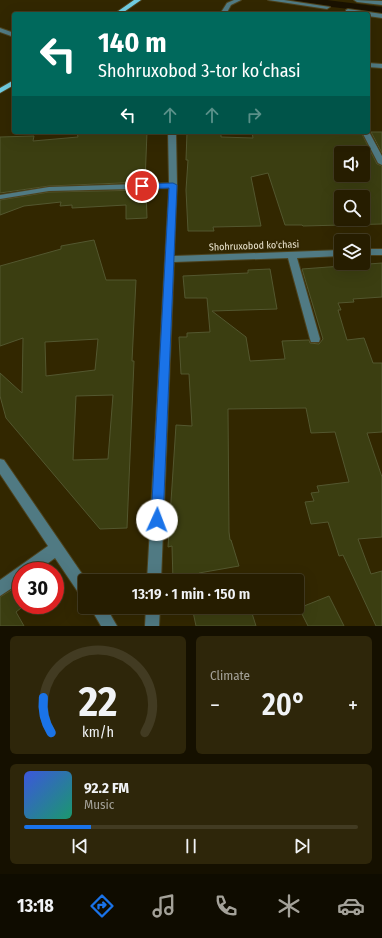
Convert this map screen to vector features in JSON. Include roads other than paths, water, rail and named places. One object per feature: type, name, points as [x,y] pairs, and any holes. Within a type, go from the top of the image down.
[{"type":"main road","points":[[120,12],[138,0]]},
{"type":"main road","points":[[0,91],[12,83]]},
{"type":"street","points":[[223,12],[229,4],[238,0]]},
{"type":"street","points":[[271,0],[328,7]]},
{"type":"street","points":[[357,0],[381,3]]},
{"type":"street","points":[[348,11],[354,12]]},
{"type":"street","points":[[370,14],[382,16]]},
{"type":"street","points":[[0,30],[12,34]]},
{"type":"street","points":[[370,65],[382,66]]},
{"type":"street","points":[[154,574],[173,185],[172,134]]},
{"type":"street","points":[[367,134],[382,164]]},
{"type":"street","points":[[0,197],[49,190],[173,185]]},
{"type":"street","points":[[370,252],[382,252]]},
{"type":"street","name":"Shohruxobod ko'chasi","points":[[169,259],[334,253]]},
{"type":"street","points":[[292,254],[315,339]]},
{"type":"street","points":[[0,464],[78,580]]},
{"type":"street","points":[[38,562],[57,548]]},
{"type":"street","points":[[0,589],[12,580]]},
{"type":"street","points":[[102,614],[110,626]]},
{"type":"street","points":[[152,626],[153,614]]},
{"type":"waterway","points":[[299,0],[382,10]]}]
